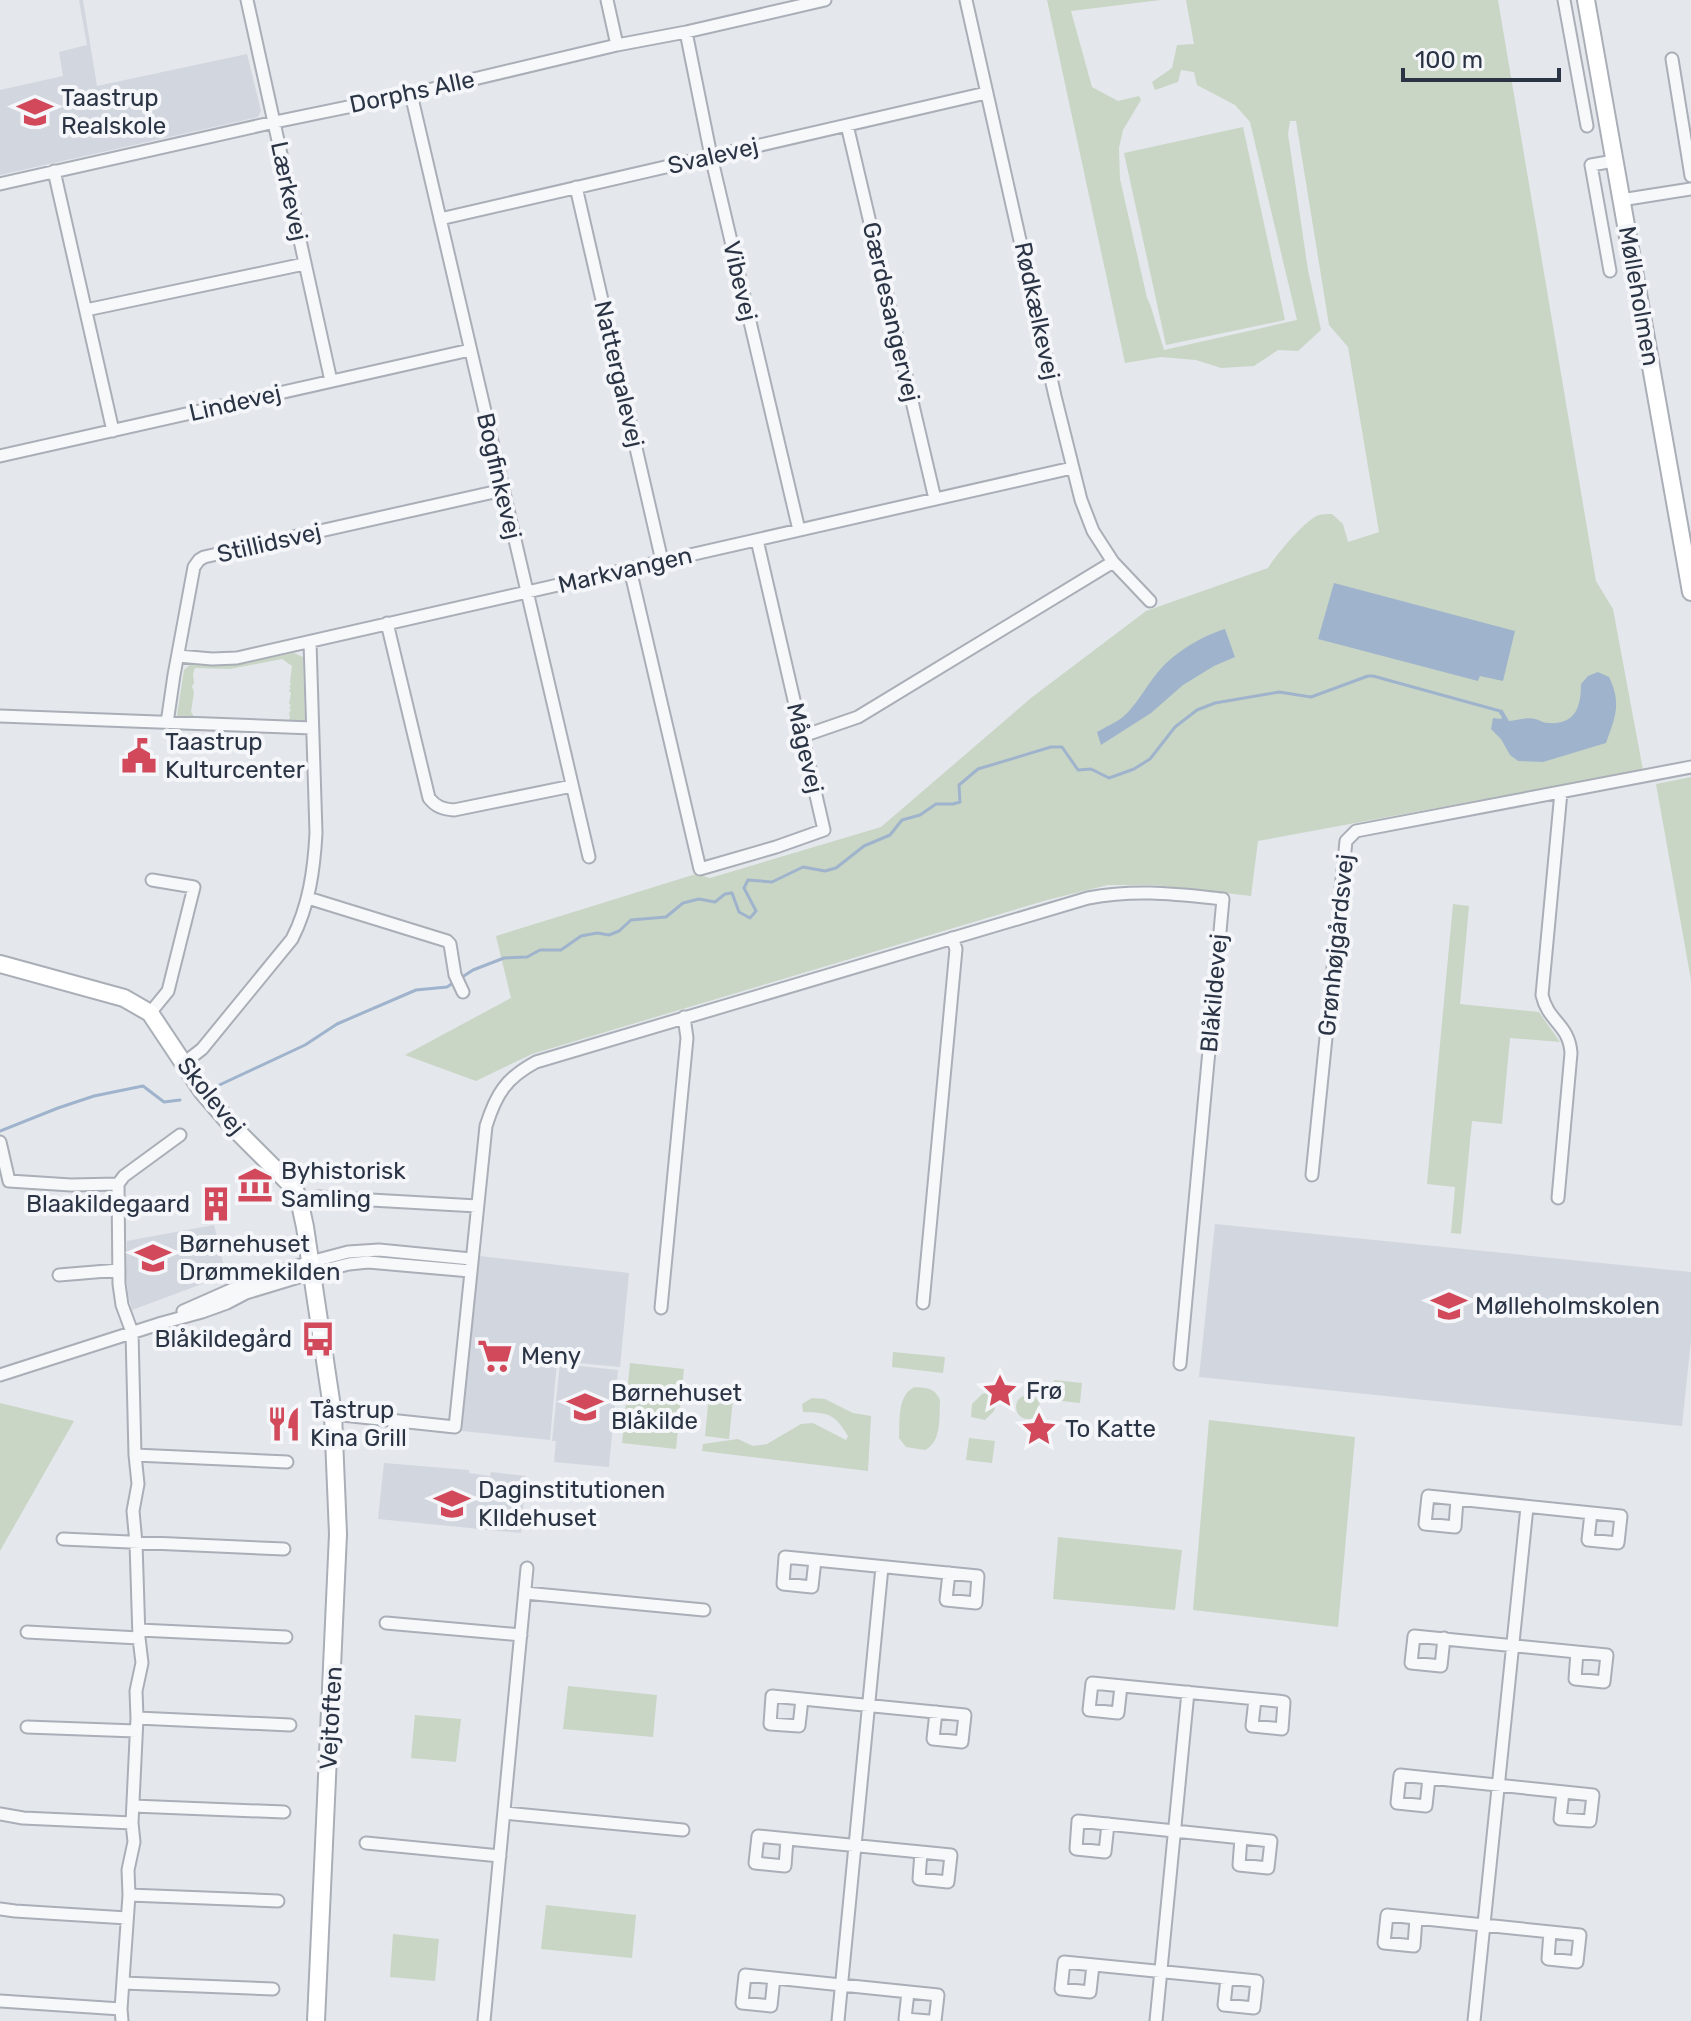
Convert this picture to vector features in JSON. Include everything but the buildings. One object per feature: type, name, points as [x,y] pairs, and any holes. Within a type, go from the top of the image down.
[{"type":"street","name":"Lærkevej","points":[[247,0],[331,381]]},
{"type":"street","points":[[607,0],[617,45]]},
{"type":"street","name":"Dorphs Alle","points":[[0,184],[825,0]]},
{"type":"street","name":"Rødkælkevej","points":[[966,0],[1081,500],[1093,531],[1113,562],[1150,601]]},
{"type":"street","points":[[1564,0],[1587,126]]},
{"type":"street","name":"Mølleholmen","points":[[1586,0],[1691,592]]},
{"type":"street","points":[[1569,26],[1590,21]]},
{"type":"street","name":"Vibevej","points":[[686,32],[711,156],[799,530]]},
{"type":"street","points":[[1672,59],[1691,176]]},
{"type":"street","name":"Svalevej","points":[[440,219],[986,93]]},
{"type":"street","name":"Bogfinkevej","points":[[411,94],[589,857]]},
{"type":"street","name":"Gærdesangervej","points":[[847,125],[935,499]]},
{"type":"street","points":[[1610,271],[1591,165],[1614,161]]},
{"type":"street","points":[[54,171],[113,431]]},
{"type":"street","name":"Nattergalevej","points":[[576,187],[662,561]]},
{"type":"street","points":[[1596,196],[1691,189]]},
{"type":"street","points":[[86,310],[304,264]]},
{"type":"street","name":"Lindevej","points":[[0,456],[470,350]]},
{"type":"street","name":"Markvangen","points":[[178,656],[237,658],[1072,468]]},
{"type":"street","name":"Stillidsvej","points":[[167,723],[194,567],[199,560],[503,490]]},
{"type":"street","name":"Mågevej","points":[[630,569],[700,869],[824,830],[757,540]]},
{"type":"street","points":[[803,736],[858,717],[1113,562]]},
{"type":"street","points":[[387,623],[429,798],[434,805],[444,810],[454,810],[572,786]]},
{"type":"street","points":[[184,1063],[202,1049],[292,939],[302,921],[314,861],[316,833],[310,642]]},
{"type":"street","points":[[0,716],[312,728]]},
{"type":"street","name":"Grønhøjgårdsvej","points":[[1312,1175],[1346,841],[1356,831],[1691,767]]},
{"type":"street","points":[[1558,1198],[1571,1053],[1566,1032],[1547,1010],[1542,995],[1561,792]]},
{"type":"street","points":[[150,1013],[168,991],[194,887],[152,880]]},
{"type":"street","name":"Blåkildevej","points":[[333,1414],[455,1427],[486,1126],[492,1105],[517,1072],[536,1062],[684,1017],[1111,893],[1150,892],[1223,899],[1180,1364]]},
{"type":"street","points":[[308,898],[447,941],[459,985]]},
{"type":"street","points":[[923,1303],[956,949],[952,938]]},
{"type":"street","name":"Skolevej","points":[[0,964],[124,998],[150,1013],[195,1081],[222,1115],[294,1188],[299,1199],[311,1267]]},
{"type":"street","points":[[661,1308],[687,1038],[684,1017]]},
{"type":"street","points":[[0,2001],[121,2015],[128,1870],[134,1842],[136,1691],[142,1663],[133,1511],[138,1484],[132,1332],[122,1305],[118,1184],[124,1176],[180,1135]]},
{"type":"street","points":[[0,1142],[5,1183],[118,1184]]},
{"type":"street","points":[[318,1197],[477,1206]]},
{"type":"street","points":[[0,1375],[214,1308],[311,1267],[368,1262],[471,1265]]},
{"type":"street","name":"Vejtoften","points":[[311,1267],[333,1414],[338,1534],[316,2021]]},
{"type":"street","points":[[59,1275],[119,1270]]},
{"type":"street","points":[[135,1455],[287,1462]]},
{"type":"street","points":[[1457,1499],[1591,1513]]},
{"type":"street","points":[[1474,2021],[1527,1507]]},
{"type":"street","points":[[63,1539],[284,1549]]},
{"type":"street","points":[[815,1560],[949,1573]]},
{"type":"street","points":[[838,2021],[882,1567]]},
{"type":"street","points":[[484,2021],[527,1568]]},
{"type":"street","points":[[525,1593],[704,1610]]},
{"type":"street","points":[[386,1623],[521,1635]]},
{"type":"street","points":[[27,1632],[286,1637]]},
{"type":"street","points":[[1444,1638],[1577,1652]]},
{"type":"street","points":[[1121,1686],[1255,1699]]},
{"type":"street","points":[[1156,2021],[1188,1692]]},
{"type":"street","points":[[802,1699],[936,1712]]},
{"type":"street","points":[[137,1718],[290,1725]]},
{"type":"street","points":[[27,1727],[136,1731]]},
{"type":"street","points":[[1429,1778],[1563,1792]]},
{"type":"street","points":[[133,1806],[284,1812]]},
{"type":"street","points":[[504,1813],[683,1830]]},
{"type":"street","points":[[0,1814],[23,1818],[132,1823]]},
{"type":"street","points":[[1108,1824],[1241,1838]]},
{"type":"street","points":[[787,1839],[921,1852]]},
{"type":"street","points":[[366,1843],[500,1856]]},
{"type":"street","points":[[129,1895],[278,1901]]},
{"type":"street","points":[[0,1909],[127,1918]]},
{"type":"street","points":[[1416,1918],[1550,1932]]},
{"type":"street","points":[[1093,1965],[1227,1978]]},
{"type":"street","points":[[774,1978],[938,1995],[932,2021],[905,2019],[908,1992]]},
{"type":"street","points":[[123,1983],[273,1989]]},
{"type":"shaded area","points":[[79,0],[83,0],[97,86],[247,54],[261,111],[258,117],[0,175],[0,90],[63,76],[59,52],[87,45]]},
{"type":"shaded area","name":"Mølleholmskolen","points":[[1215,1224],[1691,1272],[1691,1340],[1682,1426],[1199,1377]]},
{"type":"shaded area","points":[[214,1225],[226,1275],[132,1310],[126,1274],[127,1241]]},
{"type":"shaded area","points":[[479,1256],[629,1273],[620,1367],[557,1361],[550,1440],[462,1431]]},
{"type":"shaded area","name":"Børnehuset Blåkilde","points":[[560,1364],[618,1370],[609,1467],[554,1462],[556,1441],[552,1441]]},
{"type":"shaded area","name":"Daginstitutionen KIldehuset","points":[[384,1463],[469,1470],[469,1473],[490,1476],[491,1472],[526,1476],[521,1533],[378,1519]]},
{"type":"green space","points":[[1047,0],[1161,0],[1071,11],[1092,87],[1118,101],[1139,96],[1141,100],[1123,130],[1119,148],[1120,179],[1147,298],[1164,350],[1297,320],[1250,122],[1235,105],[1197,85],[1194,72],[1181,70],[1178,82],[1155,90],[1152,82],[1172,68],[1177,45],[1194,44],[1186,0],[1498,0],[1596,581],[1613,609],[1643,770],[1258,841],[1251,896],[1154,885],[1108,885],[1047,900],[532,1054],[476,1081],[405,1055],[511,998],[496,936],[696,874],[710,878],[881,827],[1031,698],[1146,611],[1268,568],[1299,530],[1319,515],[1332,514],[1343,524],[1348,542],[1379,532],[1348,347],[1329,325],[1296,121],[1290,121],[1288,134],[1308,270],[1321,330],[1298,351],[1278,350],[1254,366],[1221,368],[1196,360],[1161,357],[1125,363]]},
{"type":"green space","points":[[1243,127],[1285,320],[1166,345],[1124,153]]},
{"type":"green space","points":[[294,653],[303,657],[305,723],[282,722],[282,719],[288,721],[290,718],[292,666],[282,659],[230,669],[195,668],[191,712],[195,718],[178,718],[184,670],[191,664],[233,665]]},
{"type":"green space","points":[[1691,777],[1691,980],[1656,784]]},
{"type":"green space","points":[[1453,904],[1469,906],[1460,1004],[1539,1012],[1560,1042],[1510,1038],[1502,1124],[1472,1121],[1461,1234],[1451,1233],[1455,1187],[1427,1184]]},
{"type":"green space","points":[[893,1352],[945,1357],[943,1373],[892,1367]]},
{"type":"green space","points":[[630,1363],[684,1369],[676,1449],[622,1443]]},
{"type":"green space","points":[[1054,1380],[1082,1383],[1080,1403],[1052,1400]]},
{"type":"green space","points":[[710,1385],[734,1388],[729,1439],[705,1436]]},
{"type":"green space","points":[[915,1387],[933,1391],[940,1400],[937,1435],[925,1450],[906,1447],[899,1438],[902,1402]]},
{"type":"green space","points":[[991,1392],[997,1398],[994,1411],[985,1420],[971,1417],[972,1404],[982,1394]]},
{"type":"green space","points":[[1023,1395],[1033,1395],[1040,1402],[1040,1412],[1033,1419],[1023,1419],[1016,1412],[1016,1402]]},
{"type":"green space","points":[[812,1398],[825,1399],[853,1413],[871,1416],[868,1471],[702,1451],[703,1444],[738,1439],[753,1446],[767,1444],[801,1424],[813,1423],[846,1440],[848,1436],[834,1419],[825,1414],[803,1412],[802,1404]]},
{"type":"green space","points":[[0,1403],[74,1421],[0,1551]]},
{"type":"green space","points":[[1209,1420],[1355,1437],[1338,1627],[1193,1610]]},
{"type":"green space","points":[[969,1438],[995,1441],[992,1463],[966,1460]]},
{"type":"green space","points":[[1058,1537],[1182,1550],[1175,1610],[1053,1599]]},
{"type":"green space","points":[[568,1686],[657,1695],[653,1737],[563,1729]]},
{"type":"green space","points":[[415,1715],[461,1719],[456,1762],[411,1758]]},
{"type":"green space","points":[[546,1905],[636,1915],[632,1958],[541,1949]]},
{"type":"green space","points":[[393,1934],[439,1939],[435,1981],[390,1977]]},
{"type":"water","points":[[1334,583],[1515,631],[1503,681],[1480,676],[1478,681],[1318,639]]},
{"type":"water","points":[[1225,629],[1235,657],[1183,685],[1151,713],[1101,745],[1097,732],[1124,716],[1168,661],[1195,642]]},
{"type":"water","points":[[1598,672],[1609,677],[1616,703],[1606,743],[1543,762],[1518,761],[1491,729],[1493,718],[1501,719],[1499,713],[1502,709],[1509,721],[1529,718],[1548,723],[1565,721],[1578,707],[1581,684],[1588,676]]},
{"type":"waterway","points":[[213,1088],[305,1045],[337,1024],[416,990],[447,987],[473,970],[504,958],[527,957],[540,950],[561,950],[581,936],[597,933],[609,935],[631,920],[666,917],[683,903],[699,899],[715,902],[725,894],[732,893],[739,912],[750,918],[756,911],[744,888],[748,880],[772,882],[803,867],[825,871],[836,868],[864,846],[890,835],[902,820],[920,815],[936,804],[960,802],[959,785],[978,769],[1051,747],[1062,747],[1078,770],[1091,769],[1109,778],[1150,759],[1175,727],[1197,710],[1215,703],[1279,692],[1311,697],[1368,676],[1500,711]]},
{"type":"waterway","points":[[0,1131],[94,1096],[143,1086],[164,1102],[180,1100]]},
{"type":"place","name":"Taastrup Realskole","points":[[35,112]]},
{"type":"place","name":"Taastrup Kulturcenter","points":[[139,756]]},
{"type":"place","name":"Byhistorisk Samling","points":[[255,1185]]},
{"type":"place","name":"Blaakildegaard","points":[[216,1204]]},
{"type":"place","name":"Børnehuset Drømmekilden","points":[[153,1258]]},
{"type":"place","name":"Mølleholmskolen","points":[[1449,1306]]},
{"type":"place","name":"Blåkildegård","points":[[318,1339]]},
{"type":"place","name":"Meny","points":[[495,1356]]},
{"type":"place","name":"Frø","points":[[1000,1391]]},
{"type":"place","name":"Børnehuset Blåkilde","points":[[585,1407]]},
{"type":"place","name":"Tåstrup Kina Grill","points":[[284,1424]]},
{"type":"place","name":"To Katte","points":[[1039,1429]]},
{"type":"place","name":"Daginstitutionen KIldehuset","points":[[452,1504]]}]
